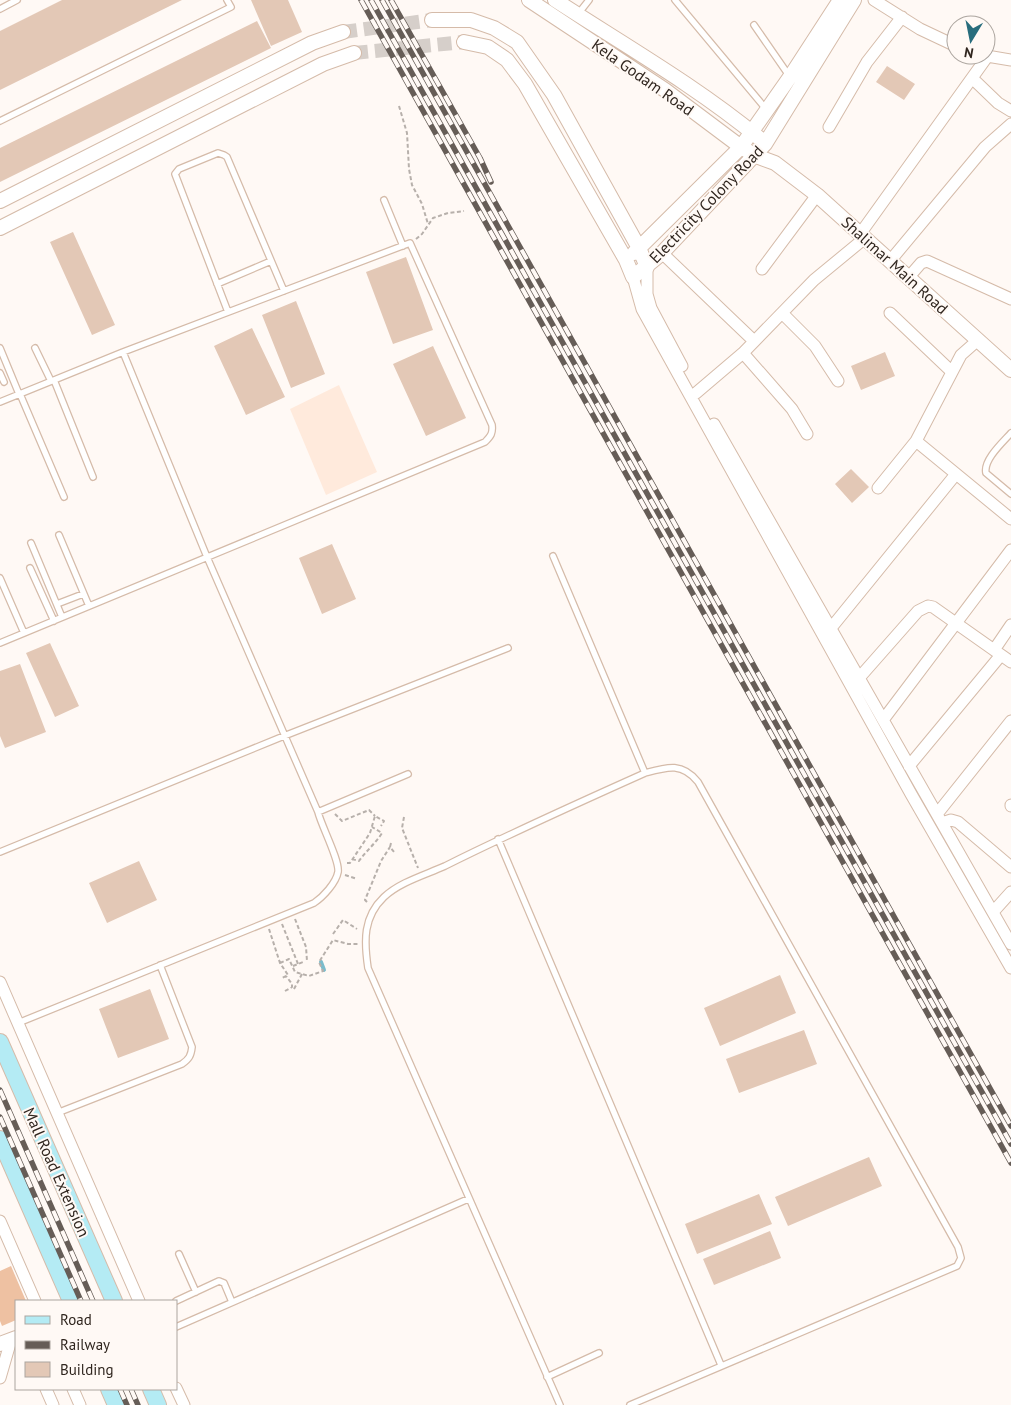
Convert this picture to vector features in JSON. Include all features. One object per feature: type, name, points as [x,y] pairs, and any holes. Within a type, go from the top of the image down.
[{"type":"main road","name":"Mall Road Extension","points":[[0,1042],[110,1300]]},
{"type":"main road","points":[[0,1139],[71,1300]]},
{"type":"main road","points":[[109,1390],[116,1405]]},
{"type":"main road","points":[[151,1390],[158,1405]]},
{"type":"street","name":"Kela Godam Road","points":[[529,0],[665,90],[756,156]]},
{"type":"street","name":"Kela Godam Road","points":[[555,0],[692,89],[734,118],[765,144]]},
{"type":"street","name":"Electricity Colony Road","points":[[626,260],[752,133],[840,0]]},
{"type":"street","name":"Electricity Colony Road","points":[[633,277],[662,253],[756,156],[854,0]]},
{"type":"street","points":[[874,0],[920,29],[946,41]]},
{"type":"street","points":[[829,127],[866,62],[902,17]]},
{"type":"street","points":[[432,20],[471,20],[494,28],[517,42],[554,95],[639,248],[646,267],[647,294],[651,308],[696,392],[1011,944]]},
{"type":"street","points":[[0,201],[312,43],[343,32]]},
{"type":"street","points":[[464,42],[488,47],[507,60],[525,84],[626,260],[642,309],[911,794],[1011,968]]},
{"type":"street","points":[[0,228],[323,64],[354,53]]},
{"type":"street","points":[[996,58],[1011,60]]},
{"type":"street","points":[[696,392],[743,353],[814,280],[863,236],[979,65]]},
{"type":"street","points":[[972,78],[998,103],[1011,111]]},
{"type":"street","points":[[890,261],[985,147],[1011,124]]},
{"type":"street","name":"Shalimar Main Road","points":[[765,144],[775,163]]},
{"type":"street","name":"Shalimar Main Road","points":[[756,156],[775,163],[817,194],[1011,370]]},
{"type":"street","points":[[762,269],[817,194]]},
{"type":"street","points":[[662,253],[754,342]]},
{"type":"street","points":[[908,278],[921,263],[927,261],[1011,299]]},
{"type":"street","points":[[782,313],[815,346],[838,382]]},
{"type":"street","points":[[890,313],[952,372]]},
{"type":"street","points":[[878,488],[916,441],[961,355],[978,340]]},
{"type":"street","points":[[743,353],[792,409],[807,434]]},
{"type":"street","points":[[916,441],[1011,519]]},
{"type":"street","points":[[831,628],[956,474]]},
{"type":"street","points":[[883,720],[1011,550]]},
{"type":"street","points":[[859,678],[922,608],[928,606],[933,607],[1011,662]]},
{"type":"street","points":[[909,766],[997,652],[1011,624]]},
{"type":"street","points":[[939,819],[1011,721]]},
{"type":"street","points":[[939,819],[958,822],[1011,867]]},
{"type":"street","points":[[992,912],[1011,892]]},
{"type":"street","points":[[0,982],[138,1300]]},
{"type":"street","points":[[0,1221],[35,1300]]},
{"type":"street","points":[[110,1300],[133,1289]]},
{"type":"street","points":[[0,1378],[9,1341]]},
{"type":"street","points":[[46,1390],[53,1405]]},
{"type":"street","points":[[73,1390],[80,1405]]},
{"type":"street","points":[[177,1390],[184,1405]]},
{"type":"lane","points":[[0,9],[17,0]]},
{"type":"lane","points":[[0,121],[231,7],[227,0]]},
{"type":"lane","points":[[577,14],[588,0]]},
{"type":"lane","points":[[675,0],[767,111]]},
{"type":"lane","points":[[754,24],[790,77]]},
{"type":"lane","points":[[228,312],[175,174],[179,169],[218,153],[224,155],[284,291]]},
{"type":"lane","points":[[384,200],[403,246]]},
{"type":"lane","points":[[0,402],[122,352],[410,243],[492,425],[493,431],[491,437],[486,442],[0,643]]},
{"type":"lane","points":[[217,284],[271,261]]},
{"type":"lane","points":[[0,348],[64,497]]},
{"type":"lane","points":[[35,348],[52,381],[93,477]]},
{"type":"lane","points":[[18,1023],[314,903],[320,898],[338,873],[338,863],[320,822],[318,812],[207,557],[122,352]]},
{"type":"lane","points":[[0,373],[4,382]]},
{"type":"lane","points":[[1011,433],[986,462],[985,469],[986,473],[1011,494]]},
{"type":"lane","points":[[59,534],[89,606]]},
{"type":"lane","points":[[31,543],[62,617]]},
{"type":"lane","points":[[553,556],[645,773]]},
{"type":"lane","points":[[30,568],[54,621]]},
{"type":"lane","points":[[0,578],[24,633]]},
{"type":"lane","points":[[56,604],[83,594]]},
{"type":"lane","points":[[0,852],[284,736],[508,648]]},
{"type":"lane","points":[[560,1405],[368,968],[365,944],[367,924],[375,908],[384,897],[400,885],[422,877],[498,839],[645,773],[666,767],[690,772],[698,782],[962,1258],[958,1266],[630,1405]]},
{"type":"lane","points":[[318,812],[408,774]]},
{"type":"lane","points":[[498,839],[721,1365]]},
{"type":"lane","points":[[57,1113],[188,1060],[192,1047],[160,965]]},
{"type":"lane","points":[[178,1326],[468,1199]]},
{"type":"lane","points":[[179,1254],[196,1292]]},
{"type":"lane","points":[[178,1300],[223,1282],[232,1302]]},
{"type":"lane","points":[[547,1377],[599,1353]]},
{"type":"path","points":[[399,106],[407,133],[410,177],[422,204],[428,224]]},
{"type":"path","points":[[410,243],[422,234],[432,218],[464,211]]},
{"type":"path","points":[[328,807],[342,821],[369,810],[384,821],[381,826]]},
{"type":"path","points":[[338,863],[350,863],[370,832],[375,816]]},
{"type":"path","points":[[404,817],[402,828],[422,877]]},
{"type":"path","points":[[352,859],[359,861],[367,850],[373,847],[382,833],[372,826]]},
{"type":"path","points":[[375,908],[365,900],[381,862],[392,843]]},
{"type":"path","points":[[390,847],[394,852]]},
{"type":"path","points":[[338,873],[357,879]]},
{"type":"path","points":[[292,912],[306,946],[306,961]]},
{"type":"path","points":[[280,917],[285,935],[298,964]]},
{"type":"path","points":[[333,934],[343,920],[366,934]]},
{"type":"path","points":[[267,922],[280,963],[292,984],[292,987],[284,991]]},
{"type":"path","points":[[280,963],[290,959],[295,972],[309,976],[323,971],[319,962],[334,940],[348,944],[365,944]]},
{"type":"path","points":[[293,966],[303,962]]},
{"type":"path","points":[[294,989],[302,974]]},
{"type":"path","points":[[282,978],[286,976]]},
{"type":"shaded area","points":[[339,385],[377,472],[326,495],[290,409]]},
{"type":"shaded area","points":[[11,1266],[26,1300],[15,1300],[15,1320],[2,1326],[0,1321],[0,1271]]},
{"type":"building","points":[[62,0],[182,0],[0,90],[0,31]]},
{"type":"building","points":[[251,0],[288,0],[302,32],[271,46]]},
{"type":"building","points":[[257,21],[271,48],[0,182],[0,148]]},
{"type":"building","points":[[887,66],[915,84],[904,100],[876,82]]},
{"type":"building","points":[[73,232],[115,325],[92,335],[50,242]]},
{"type":"building","points":[[406,257],[433,330],[393,344],[366,272]]},
{"type":"building","points":[[296,301],[325,374],[291,388],[262,315]]},
{"type":"building","points":[[252,328],[285,397],[246,415],[214,346]]},
{"type":"building","points":[[433,346],[466,418],[426,436],[393,364]]},
{"type":"building","points":[[885,352],[895,376],[861,390],[851,366]]},
{"type":"building","points":[[851,469],[869,487],[852,503],[835,484]]},
{"type":"building","points":[[332,544],[356,599],[322,614],[299,558]]},
{"type":"building","points":[[50,643],[79,706],[55,717],[26,653]]},
{"type":"building","points":[[20,664],[46,732],[5,748],[0,736],[0,671]]},
{"type":"building","points":[[139,861],[157,900],[107,923],[89,883]]},
{"type":"building","points":[[780,975],[796,1013],[720,1046],[704,1008]]},
{"type":"building","points":[[150,989],[169,1039],[118,1058],[99,1009]]},
{"type":"building","points":[[804,1030],[817,1064],[739,1093],[726,1059]]},
{"type":"building","points":[[869,1157],[882,1186],[788,1226],[775,1197]]},
{"type":"building","points":[[759,1194],[772,1224],[697,1254],[685,1224]]},
{"type":"building","points":[[770,1231],[781,1258],[714,1285],[703,1259]]},
{"type":"waterway","points":[[321,962],[324,970]]},
{"type":"tunnel","points":[[343,32],[432,20]]},
{"type":"tunnel","points":[[354,53],[464,42]]},
{"type":"railway","points":[[361,0],[1011,1163]]},
{"type":"railway","points":[[371,0],[1011,1144]]},
{"type":"railway","points":[[382,0],[1011,1126]]},
{"type":"railway","points":[[391,0],[480,158],[491,182]]},
{"type":"railway","points":[[0,1090],[93,1300]]},
{"type":"railway","points":[[0,1117],[81,1300]]},
{"type":"railway","points":[[120,1390],[127,1405]]},
{"type":"railway","points":[[131,1390],[138,1405]]}]
